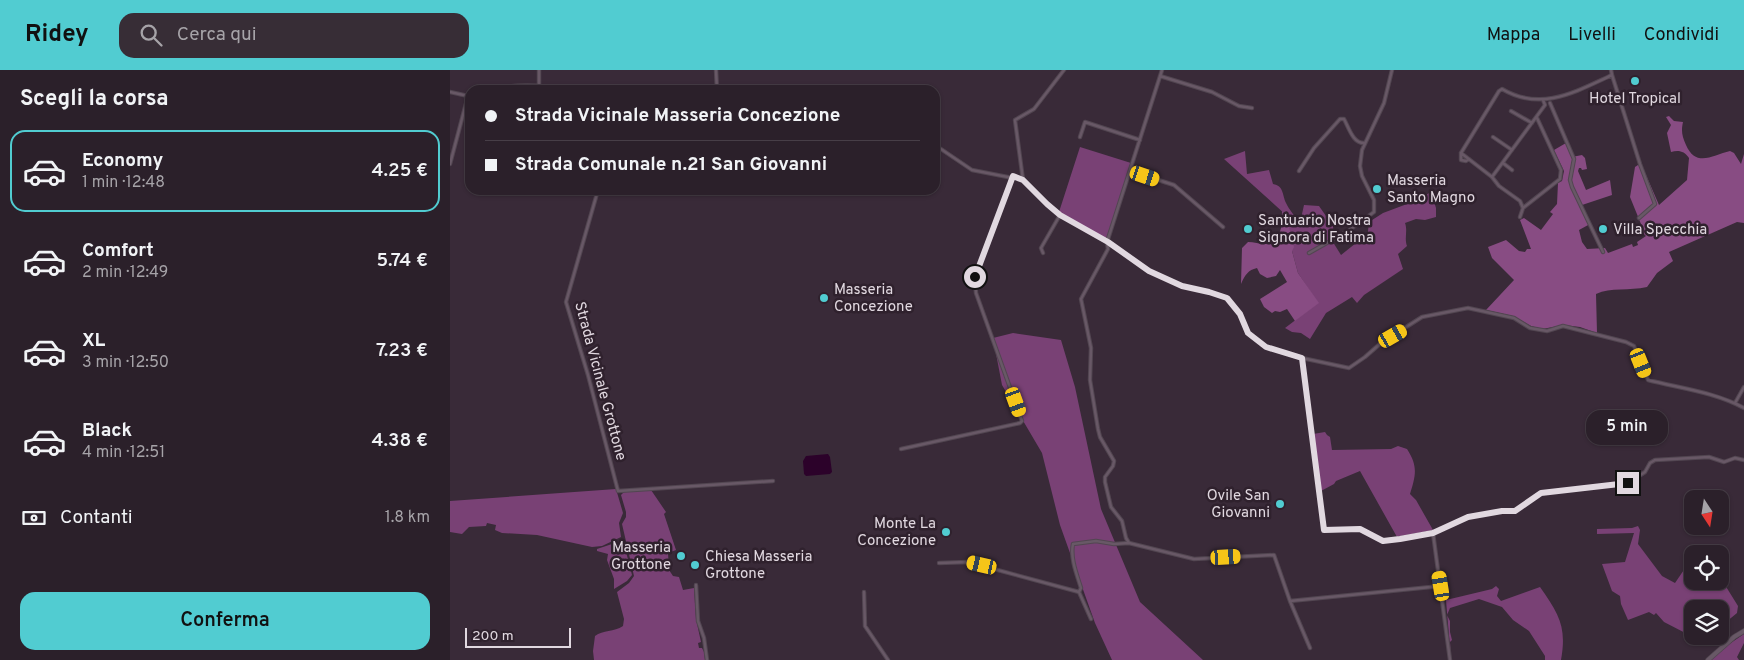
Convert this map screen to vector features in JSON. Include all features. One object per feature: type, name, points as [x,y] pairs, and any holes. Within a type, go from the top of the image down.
[{"type":"street","points":[[539,70],[539,85]]},
{"type":"street","points":[[716,70],[717,85]]},
{"type":"street","points":[[1023,180],[1015,120],[1034,109],[1064,70]]},
{"type":"street","points":[[1129,543],[1122,521],[1112,507],[1105,482],[1105,477],[1113,466],[1114,461],[1100,437],[1098,429],[1090,380],[1091,348],[1081,302],[1082,296],[1108,249],[1108,242],[1162,70]]},
{"type":"street","points":[[1309,252],[1348,231],[1374,212],[1374,200],[1362,176],[1360,166],[1362,150],[1384,104],[1392,70]]},
{"type":"street","points":[[1611,70],[1640,164],[1655,204],[1640,218]]},
{"type":"street","points":[[1544,105],[1612,75]]},
{"type":"street","points":[[1160,76],[1212,92],[1239,106],[1252,108]]},
{"type":"street","points":[[1523,208],[1520,201],[1499,186],[1492,177],[1461,153],[1502,89],[1522,98],[1553,100]]},
{"type":"street","points":[[450,92],[465,95]]},
{"type":"street","points":[[1492,177],[1537,118],[1544,105],[1543,100]]},
{"type":"street","points":[[1550,103],[1574,159],[1570,180],[1572,187],[1603,252]]},
{"type":"street","points":[[450,164],[465,110]]},
{"type":"street","points":[[1511,111],[1532,123]]},
{"type":"street","points":[[1520,217],[1523,208],[1560,179],[1561,170],[1537,118]]},
{"type":"street","points":[[1299,171],[1314,148],[1340,119],[1344,119],[1355,140],[1359,143],[1364,143]]},
{"type":"street","points":[[1080,137],[1085,122],[1140,140]]},
{"type":"street","points":[[1493,137],[1512,150]]},
{"type":"street","points":[[940,148],[972,170],[1013,176],[1023,180],[1060,215],[1108,242],[1149,271],[1182,286],[1227,298],[1240,314],[1248,333],[1266,347],[1302,358],[1349,368],[1381,343],[1422,318],[1468,308],[1514,318],[1530,328],[1547,331],[1563,326],[1626,342],[1634,346],[1648,380],[1715,396],[1744,408]]},
{"type":"street","points":[[1503,163],[1512,170]]},
{"type":"street","points":[[1130,171],[1174,185],[1223,227]]},
{"type":"street","points":[[901,449],[1022,421],[976,293],[975,277],[1013,176]]},
{"type":"street","name":"Strada Vicinale Grottone","points":[[597,195],[566,302],[588,375],[618,491],[773,481]]},
{"type":"street","points":[[1043,253],[1041,248],[1060,215]]},
{"type":"street","points":[[1302,358],[1324,530],[1360,529],[1383,541],[1433,533],[1468,517],[1502,511],[1515,511],[1541,493],[1628,483],[1645,472],[1650,463],[1655,460],[1709,457],[1724,462],[1735,458],[1744,460]]},
{"type":"street","points":[[1735,403],[1744,387]]},
{"type":"street","points":[[1433,533],[1450,660]]},
{"type":"street","points":[[1091,619],[1079,592],[1081,588],[1072,558],[1073,544],[1096,541],[1129,543],[1194,559],[1274,555],[1290,601],[1310,648]]},
{"type":"street","points":[[940,563],[968,562],[1079,592]]},
{"type":"street","points":[[696,585],[698,621],[704,638],[707,660]]},
{"type":"street","points":[[1290,601],[1441,586]]},
{"type":"street","points":[[864,592],[865,626],[888,660]]},
{"type":"street","points":[[1708,660],[1734,637],[1744,632]]},
{"type":"shaded area","points":[[1669,116],[1674,121],[1683,122],[1682,131],[1686,145],[1695,156],[1705,158],[1730,151],[1734,153],[1741,164],[1744,154],[1744,223],[1737,222],[1669,252],[1673,261],[1657,273],[1647,287],[1596,294],[1597,333],[1580,327],[1564,325],[1542,329],[1531,326],[1513,316],[1486,310],[1514,280],[1492,258],[1488,247],[1506,240],[1519,251],[1525,252],[1527,249],[1531,249],[1520,220],[1524,218],[1541,230],[1553,214],[1550,212],[1557,204],[1558,183],[1562,181],[1564,171],[1554,150],[1566,143],[1572,157],[1582,155],[1585,158],[1587,169],[1582,170],[1579,168],[1578,171],[1586,190],[1610,180],[1612,195],[1579,206],[1590,224],[1579,230],[1582,242],[1587,249],[1605,248],[1608,253],[1632,244],[1633,247],[1638,245],[1637,242],[1646,236],[1641,231],[1643,229],[1630,197],[1635,167],[1638,165],[1642,166],[1659,205],[1687,180],[1689,158],[1681,152],[1671,152],[1667,133],[1671,125],[1666,117]]},
{"type":"shaded area","points":[[1080,147],[1131,163],[1107,242],[1059,212]]},
{"type":"shaded area","points":[[1245,151],[1247,174],[1269,170],[1273,184],[1281,189],[1287,206],[1300,223],[1304,205],[1319,206],[1333,226],[1334,237],[1331,239],[1341,255],[1356,243],[1367,240],[1369,222],[1383,213],[1415,201],[1431,192],[1436,208],[1436,217],[1425,220],[1416,219],[1405,223],[1407,246],[1398,254],[1403,269],[1364,295],[1357,303],[1352,297],[1326,313],[1310,339],[1301,333],[1292,332],[1285,328],[1318,303],[1298,273],[1286,215],[1224,159]]},
{"type":"shaded area","points":[[1282,211],[1286,215],[1298,273],[1319,303],[1295,321],[1287,309],[1272,313],[1264,307],[1260,299],[1287,282],[1280,270],[1276,276],[1267,278],[1260,274],[1257,268],[1251,270],[1247,273],[1241,284],[1242,248],[1248,242],[1265,244],[1275,240],[1280,232]]},
{"type":"shaded area","points":[[1013,333],[1061,340],[1075,387],[1101,509],[1140,602],[1203,660],[1112,660],[1095,623],[1060,525],[1042,453],[1002,385],[993,338]]},
{"type":"shaded area","points":[[1325,432],[1330,437],[1332,450],[1391,449],[1398,446],[1407,449],[1413,461],[1415,471],[1410,494],[1416,500],[1433,530],[1397,537],[1360,471],[1336,481],[1321,491],[1315,464],[1313,434]]},
{"type":"shaded area","points":[[828,454],[832,472],[830,474],[806,476],[804,474],[803,461],[806,456]]},
{"type":"shaded area","points":[[616,489],[623,513],[619,523],[621,537],[602,546],[592,547],[537,535],[502,533],[495,530],[496,525],[487,523],[486,526],[469,527],[462,534],[450,532],[450,501]]},
{"type":"shaded area","points":[[651,490],[666,512],[664,514],[676,550],[668,553],[669,570],[673,576],[679,577],[683,590],[694,588],[696,619],[701,642],[698,643],[699,648],[702,648],[704,652],[705,660],[594,660],[595,636],[623,626],[624,619],[617,592],[629,583],[634,576],[622,524],[626,517],[626,512],[621,495],[625,491]]},
{"type":"shaded area","points":[[1638,526],[1640,530],[1638,544],[1662,576],[1675,583],[1684,570],[1684,590],[1728,590],[1738,606],[1737,613],[1729,620],[1729,600],[1684,600],[1684,632],[1664,622],[1656,613],[1654,615],[1649,612],[1628,620],[1621,604],[1620,596],[1612,591],[1602,564],[1625,562],[1634,533],[1597,534],[1597,529],[1632,528]]},
{"type":"shaded area","points":[[621,541],[624,544],[632,575],[627,581],[614,589],[614,579],[607,560],[608,554],[597,551],[597,549]]},
{"type":"shaded area","points":[[1496,586],[1499,589],[1497,596],[1501,601],[1540,587],[1560,621],[1563,638],[1561,660],[1545,660],[1545,656],[1529,631],[1513,620],[1502,607],[1479,599],[1450,608],[1447,615],[1446,600],[1492,589]]},
{"type":"shaded area","points":[[1447,616],[1450,621],[1452,640],[1450,642],[1451,660]]},
{"type":"shaded area","points":[[1744,634],[1744,643],[1737,657],[1739,660],[1710,660],[1719,651]]},
{"type":"place","name":"Hotel Tropical","points":[[1635,81]]},
{"type":"place","name":"Masseria Santo Magno","points":[[1377,189]]},
{"type":"place","name":"Santuario Nostra Signora di Fatima","points":[[1248,229]]},
{"type":"place","name":"Villa Specchia","points":[[1603,229]]},
{"type":"place","name":"Masseria Concezione","points":[[824,298]]},
{"type":"place","name":"Ovile San Giovanni","points":[[1280,504]]},
{"type":"place","name":"Monte La Concezione","points":[[946,532]]},
{"type":"place","name":"Masseria Grottone","points":[[681,556]]},
{"type":"place","name":"Chiesa Masseria Grottone","points":[[695,565]]},
{"type":"route","points":[[975,277],[1013,176],[1023,180],[1060,215],[1108,242],[1149,271],[1182,286],[1227,298],[1240,314],[1248,333],[1266,347],[1302,358],[1324,530],[1360,529],[1383,541],[1400,539],[1433,533],[1468,517],[1502,511],[1515,511],[1541,493],[1628,483]]}]
